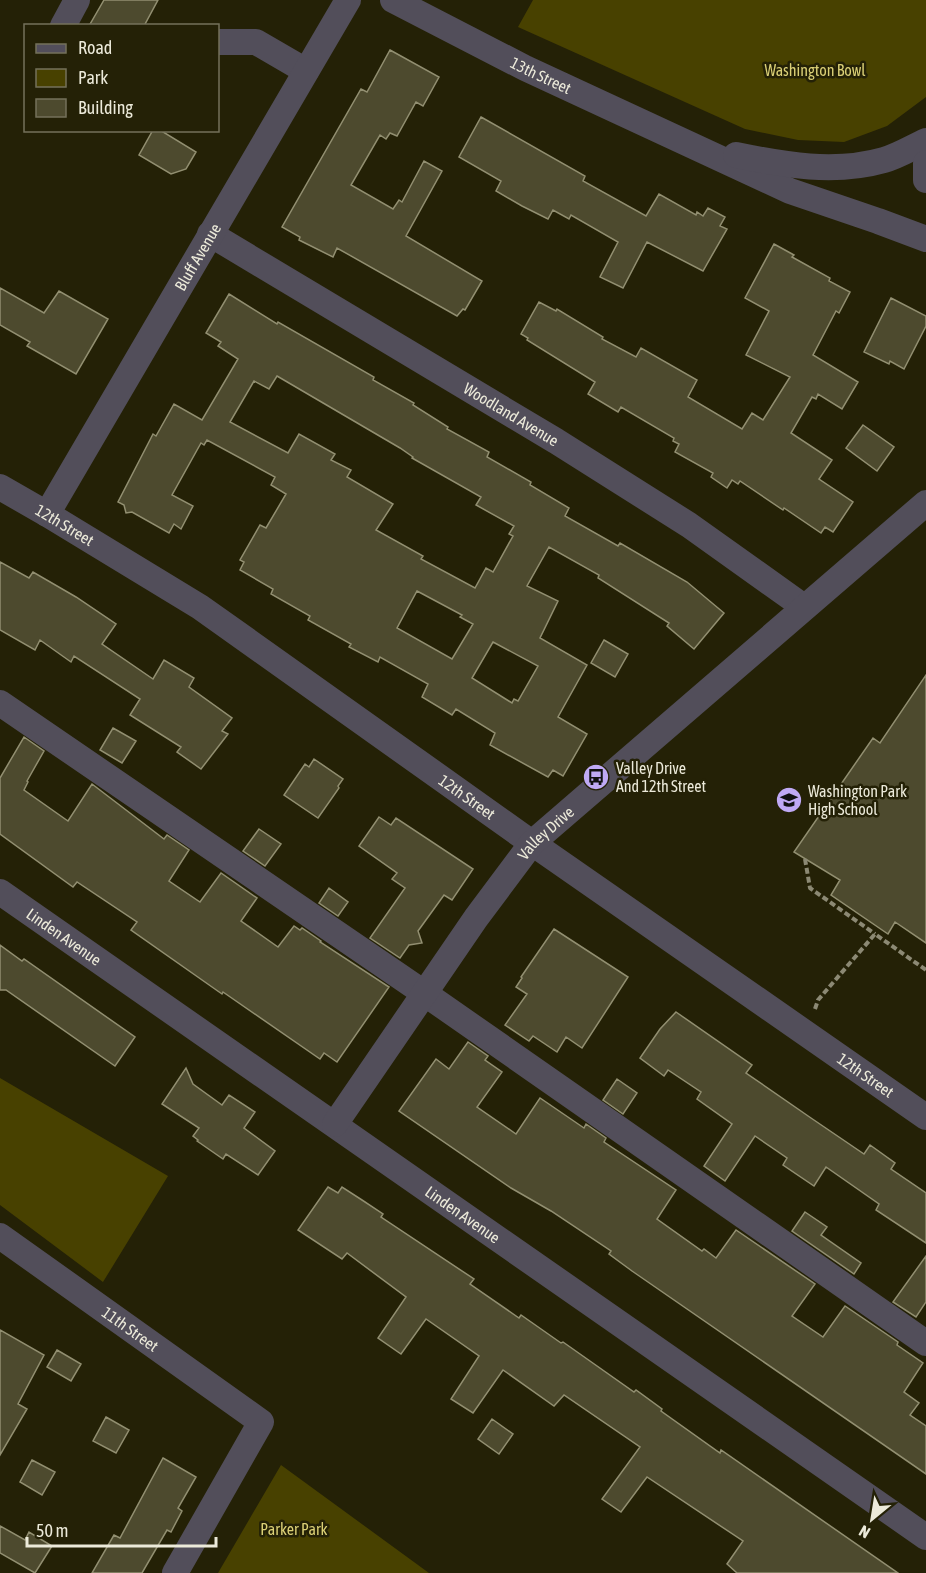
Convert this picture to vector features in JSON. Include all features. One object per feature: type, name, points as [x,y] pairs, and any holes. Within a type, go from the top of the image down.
[{"type":"street","points":[[64,24],[77,0]]},
{"type":"street","name":"Bluff Avenue","points":[[47,514],[348,0]]},
{"type":"street","name":"13th Street","points":[[393,0],[525,68],[790,191],[878,220],[926,239]]},
{"type":"street","points":[[219,42],[256,42],[306,71]]},
{"type":"street","name":"13th Street","points":[[692,146],[788,166],[823,167],[850,166],[885,160],[926,141]]},
{"type":"street","points":[[926,163],[926,180]]},
{"type":"street","name":"Woodland Avenue","points":[[210,234],[556,441],[689,525],[804,607]]},
{"type":"street","name":"12th Street","points":[[0,487],[200,607],[532,843],[926,1117]]},
{"type":"street","name":"Valley Drive","points":[[335,1124],[476,918],[532,843],[926,503]]},
{"type":"street","points":[[0,703],[424,993],[926,1343]]},
{"type":"street","name":"Linden Avenue","points":[[0,892],[926,1537]]},
{"type":"street","name":"11th Street","points":[[0,1236],[261,1422],[175,1573]]},
{"type":"path","points":[[805,859],[810,888],[926,970]]},
{"type":"path","points":[[807,1034],[818,1000],[875,934]]},
{"type":"green space","name":"Washington Bowl","points":[[533,0],[926,0],[926,97],[887,126],[844,142],[798,140],[745,129],[518,27]]},
{"type":"green space","points":[[0,1078],[168,1176],[103,1282],[0,1205]]},
{"type":"green space","name":"Parker Park","points":[[281,1465],[429,1573],[218,1573]]},
{"type":"building","points":[[104,0],[158,0],[145,24],[90,24]]},
{"type":"building","points":[[390,50],[439,77],[423,106],[416,102],[397,136],[390,133],[386,139],[380,135],[351,185],[393,209],[399,200],[402,202],[424,161],[442,171],[406,236],[482,281],[465,310],[463,309],[457,316],[337,248],[333,257],[299,240],[300,237],[282,227],[361,89],[367,92]]},
{"type":"building","points":[[481,117],[585,176],[583,181],[646,216],[659,194],[696,215],[697,212],[703,216],[708,208],[725,217],[720,226],[727,229],[703,271],[647,242],[623,288],[600,277],[618,242],[571,215],[569,219],[553,210],[548,219],[522,206],[496,191],[501,181],[459,157]]},
{"type":"building","points":[[152,132],[163,132],[196,152],[186,169],[171,174],[139,155]]},
{"type":"building","points":[[774,244],[830,278],[829,281],[850,292],[839,313],[836,311],[813,355],[858,382],[842,409],[818,394],[816,399],[812,397],[791,433],[832,460],[819,479],[853,502],[833,532],[825,527],[821,533],[740,481],[738,484],[732,480],[727,488],[711,477],[713,473],[675,452],[679,444],[673,441],[674,438],[621,407],[618,412],[588,394],[595,382],[521,334],[539,302],[556,311],[557,309],[603,337],[602,339],[636,357],[641,348],[697,380],[688,397],[742,429],[752,413],[763,420],[790,377],[746,355],[769,311],[745,298]]},
{"type":"building","points":[[0,288],[44,313],[59,291],[108,319],[76,374],[27,346],[30,342],[0,325]]},
{"type":"building","points":[[229,294],[277,324],[278,322],[374,377],[373,380],[414,403],[413,405],[448,427],[447,429],[489,452],[487,457],[531,482],[530,485],[569,508],[565,516],[618,546],[620,543],[687,582],[724,613],[694,649],[667,626],[669,623],[598,578],[599,575],[549,547],[527,586],[558,601],[540,638],[587,665],[558,717],[587,734],[563,776],[553,770],[548,777],[490,745],[495,733],[456,709],[452,715],[422,697],[428,684],[380,657],[378,662],[349,647],[351,644],[308,620],[310,616],[271,594],[273,589],[240,570],[244,562],[240,560],[260,525],[266,528],[286,494],[271,485],[275,477],[207,440],[204,445],[201,443],[172,495],[193,506],[181,529],[174,524],[169,533],[132,512],[126,513],[124,505],[118,502],[153,434],[156,436],[174,404],[202,420],[238,359],[218,346],[221,342],[206,333]],"holes":[[[277,376],[481,497],[476,505],[514,526],[509,534],[513,536],[493,572],[486,568],[475,588],[421,559],[423,556],[376,530],[393,504],[347,477],[351,470],[331,460],[335,454],[299,434],[288,453],[230,422],[254,381],[269,389]],[[417,591],[462,615],[460,617],[473,624],[452,659],[397,628]],[[493,642],[538,666],[518,701],[514,699],[512,703],[472,678]]]},
{"type":"building","points":[[891,298],[926,316],[926,326],[904,369],[890,361],[889,364],[864,352]]},
{"type":"building","points":[[863,425],[894,447],[877,471],[846,448]]},
{"type":"building","points":[[0,562],[29,578],[33,572],[116,624],[102,644],[153,679],[164,660],[194,678],[189,687],[232,718],[222,731],[228,734],[201,769],[177,752],[181,747],[130,715],[140,699],[74,656],[71,662],[40,640],[35,650],[0,630]]},
{"type":"building","points":[[604,640],[628,654],[615,677],[591,663]]},
{"type":"building","points":[[926,675],[926,943],[895,922],[888,934],[831,895],[840,880],[794,852],[873,738],[880,743]]},
{"type":"building","points":[[113,728],[136,741],[122,763],[100,750]]},
{"type":"building","points":[[24,737],[44,751],[24,790],[68,821],[92,784],[164,839],[167,835],[189,850],[169,881],[200,902],[221,873],[257,898],[241,921],[278,947],[294,926],[300,930],[302,928],[389,987],[337,1062],[324,1053],[320,1059],[223,992],[222,994],[131,930],[137,922],[77,882],[73,887],[0,834],[0,778]]},
{"type":"building","points":[[314,759],[343,779],[318,818],[284,795],[305,764],[309,767]]},
{"type":"building","points":[[379,817],[391,825],[396,818],[473,869],[452,900],[444,895],[418,931],[422,943],[409,945],[400,958],[370,938],[405,888],[392,879],[397,873],[359,846]]},
{"type":"building","points":[[259,829],[281,844],[265,866],[243,851]]},
{"type":"building","points":[[329,888],[348,902],[338,916],[319,903]]},
{"type":"building","points":[[554,929],[628,977],[582,1048],[566,1037],[557,1052],[533,1036],[529,1041],[505,1025],[527,994],[516,987],[521,977]]},
{"type":"building","points":[[0,945],[22,961],[24,959],[135,1037],[115,1066],[6,990],[0,990]]},
{"type":"building","points":[[676,1012],[752,1065],[746,1073],[811,1118],[864,1154],[870,1145],[895,1163],[891,1169],[926,1193],[926,1243],[876,1210],[879,1204],[826,1167],[814,1186],[783,1165],[787,1158],[755,1136],[725,1181],[704,1166],[732,1124],[697,1099],[701,1092],[668,1070],[664,1076],[640,1058],[660,1029]]},
{"type":"building","points":[[468,1042],[488,1056],[485,1060],[502,1072],[477,1107],[516,1134],[540,1098],[584,1128],[586,1124],[606,1138],[604,1142],[676,1190],[657,1219],[702,1251],[704,1249],[716,1258],[736,1230],[815,1284],[792,1316],[823,1337],[845,1306],[898,1342],[897,1345],[923,1363],[904,1392],[919,1403],[910,1415],[926,1426],[926,1474],[632,1271],[609,1254],[611,1251],[551,1211],[511,1188],[399,1111],[436,1059],[449,1069]]},
{"type":"building","points":[[186,1068],[193,1084],[222,1105],[229,1095],[255,1112],[244,1128],[275,1151],[258,1175],[226,1154],[223,1159],[197,1141],[193,1136],[199,1128],[162,1104]]},
{"type":"building","points":[[617,1079],[637,1093],[623,1114],[603,1100]]},
{"type":"building","points":[[328,1187],[338,1193],[342,1187],[383,1214],[381,1217],[474,1279],[470,1284],[519,1318],[521,1315],[561,1343],[563,1342],[634,1392],[636,1390],[662,1409],[661,1411],[720,1453],[721,1450],[898,1573],[737,1573],[727,1564],[743,1541],[647,1477],[621,1512],[602,1499],[640,1447],[564,1395],[554,1406],[503,1370],[473,1413],[451,1399],[479,1356],[426,1319],[401,1354],[378,1338],[406,1297],[347,1253],[342,1259],[298,1230]]},
{"type":"building","points":[[805,1212],[827,1227],[821,1235],[861,1263],[854,1274],[792,1231]]},
{"type":"building","points":[[926,1256],[926,1302],[916,1317],[893,1302]]},
{"type":"building","points":[[0,1330],[44,1355],[18,1404],[27,1409],[0,1455]]},
{"type":"building","points":[[57,1350],[81,1364],[71,1381],[47,1367]]},
{"type":"building","points":[[106,1417],[129,1430],[116,1453],[93,1441]]},
{"type":"building","points":[[492,1419],[513,1434],[499,1454],[478,1439]]},
{"type":"building","points":[[163,1458],[196,1477],[178,1508],[182,1511],[171,1532],[167,1530],[142,1573],[92,1573],[114,1535],[120,1538]]},
{"type":"building","points":[[32,1460],[55,1472],[42,1495],[20,1482]]},
{"type":"building","points":[[0,1526],[25,1540],[29,1532],[52,1546],[35,1573],[0,1553]]},
{"type":"place","name":"Valley Drive And 12th Street","points":[[596,777]]},
{"type":"place","name":"Washington Park High School","points":[[789,800]]}]
